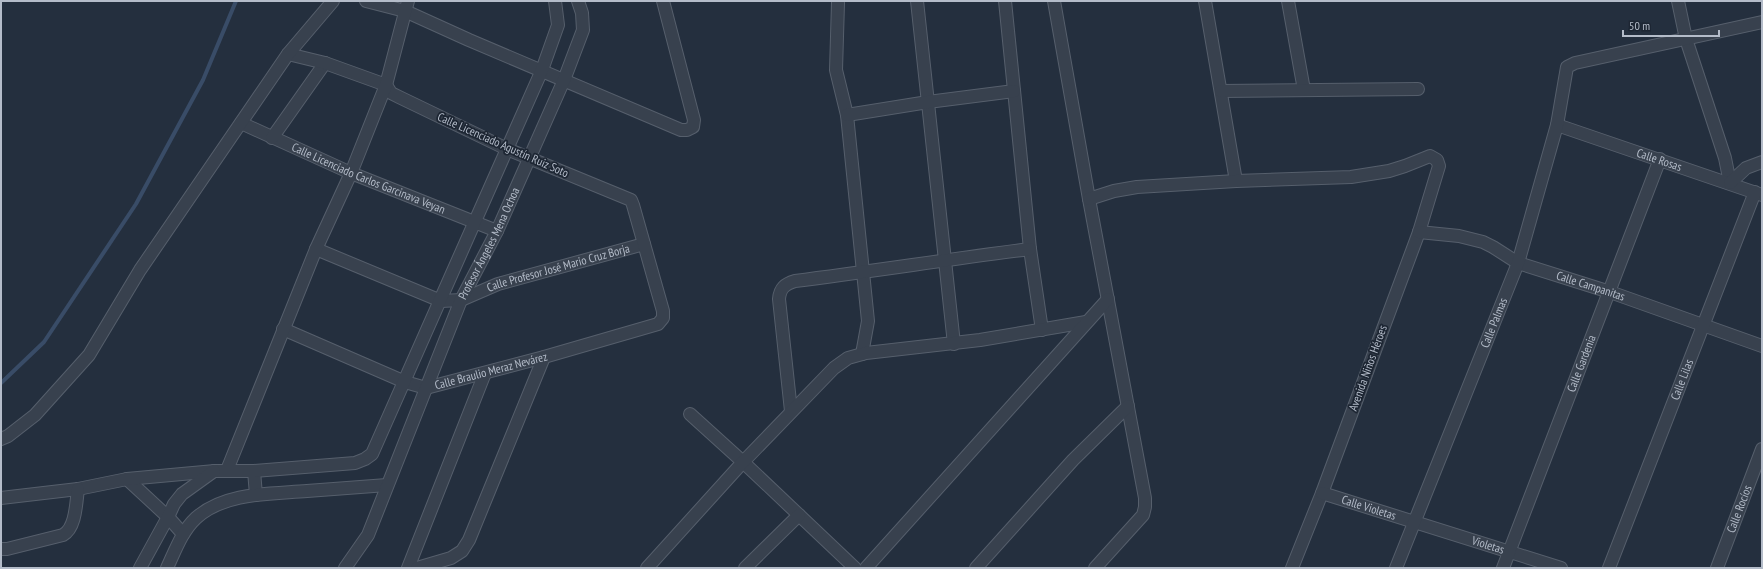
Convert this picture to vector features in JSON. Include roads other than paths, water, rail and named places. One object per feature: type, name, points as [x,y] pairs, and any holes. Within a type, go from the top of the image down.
[{"type":"street","points":[[1,439],[8,436],[35,415],[89,355],[140,270],[240,123],[288,54],[333,1]]},
{"type":"street","points":[[366,1],[406,6],[469,40],[681,130],[687,130],[693,128],[694,120],[663,1]]},
{"type":"street","name":"Profesor Ángeles Mena Ochoa","points":[[254,471],[355,463],[372,454],[542,70],[558,25],[554,1]]},
{"type":"street","name":"Profesor Ángeles Mena Ochoa","points":[[345,568],[368,535],[461,300],[496,231],[564,80],[583,30],[583,18],[578,1]]},
{"type":"street","points":[[917,1],[954,344]]},
{"type":"street","points":[[1006,1],[1030,249],[1042,330]]},
{"type":"street","points":[[1054,1],[1089,200],[1145,498],[1143,515],[1095,568]]},
{"type":"street","points":[[1089,200],[1114,191],[1137,187],[1236,181],[1205,1]]},
{"type":"street","points":[[1288,1],[1304,90]]},
{"type":"street","points":[[1678,1],[1686,39],[1725,158],[1730,183]]},
{"type":"street","points":[[838,3],[836,70],[847,115],[868,322],[862,354]]},
{"type":"street","points":[[140,568],[174,504],[182,494],[221,470],[283,329],[316,249],[351,173],[386,85],[406,6]]},
{"type":"street","points":[[1686,39],[1761,24]]},
{"type":"street","name":"Calle Palmas","points":[[1396,568],[1518,263],[1557,124],[1566,69],[1569,65],[1575,63],[1686,39]]},
{"type":"street","points":[[288,54],[324,64],[386,85]]},
{"type":"street","points":[[272,138],[324,64]]},
{"type":"street","name":"Calle Licenciado Agustín Ruiz Soto","points":[[386,85],[391,93],[508,149],[631,200],[634,205],[644,244]]},
{"type":"street","points":[[1221,91],[1418,89]]},
{"type":"street","points":[[847,115],[928,102],[1014,91]]},
{"type":"street","name":"Calle Licenciado Carlos Garcinava Veyan","points":[[240,123],[351,173],[496,231]]},
{"type":"street","name":"Calle Rosas","points":[[1557,124],[1759,194]]},
{"type":"street","name":"Avenida Niños Héroes","points":[[1236,181],[1352,177],[1394,170],[1430,156],[1436,158],[1439,166],[1419,232],[1322,493],[1292,568]]},
{"type":"street","name":"Calle Gardenia","points":[[1503,568],[1660,159]]},
{"type":"street","points":[[1730,183],[1746,168],[1762,162]]},
{"type":"street","name":"Calle Lilas","points":[[1609,568],[1703,326],[1759,194]]},
{"type":"street","name":"Calle Campanitas","points":[[1419,232],[1459,236],[1483,242],[1518,263],[1610,292],[1762,346]]},
{"type":"street","name":"Calle Profesor José Mario Cruz Borja","points":[[316,249],[440,301],[461,300],[498,284],[644,244]]},
{"type":"street","name":"Calle Braulio Meraz Nevárez","points":[[283,329],[405,382],[426,388],[544,358],[658,324],[663,318],[663,311],[644,244]]},
{"type":"street","points":[[791,411],[779,299],[782,288],[795,281],[945,259],[1030,249]]},
{"type":"street","points":[[866,568],[1108,299]]},
{"type":"street","points":[[647,568],[791,411],[840,363],[848,358],[862,354],[930,345],[954,344],[1086,322]]},
{"type":"street","points":[[417,568],[451,558],[462,551],[469,540],[544,358]]},
{"type":"street","points":[[408,568],[485,373]]},
{"type":"street","points":[[976,568],[1073,460],[1128,406]]},
{"type":"street","points":[[690,414],[855,568]]},
{"type":"street","name":"Calle Rocíos","points":[[1717,568],[1762,449]]},
{"type":"street","points":[[1,498],[78,489],[127,479],[221,470],[254,471],[256,495]]},
{"type":"street","points":[[127,479],[168,517],[183,534]]},
{"type":"street","points":[[167,568],[183,534],[195,518],[211,506],[226,501],[256,495],[387,485]]},
{"type":"street","points":[[1,549],[63,535],[68,532],[71,526],[78,489]]},
{"type":"street","name":"Calle Violetas","points":[[1322,493],[1415,522]]},
{"type":"street","points":[[745,568],[799,515]]},
{"type":"street","name":"Violetas","points":[[1415,522],[1561,568]]},
{"type":"waterway","points":[[1,383],[44,342],[136,204],[203,80],[236,1]]}]
